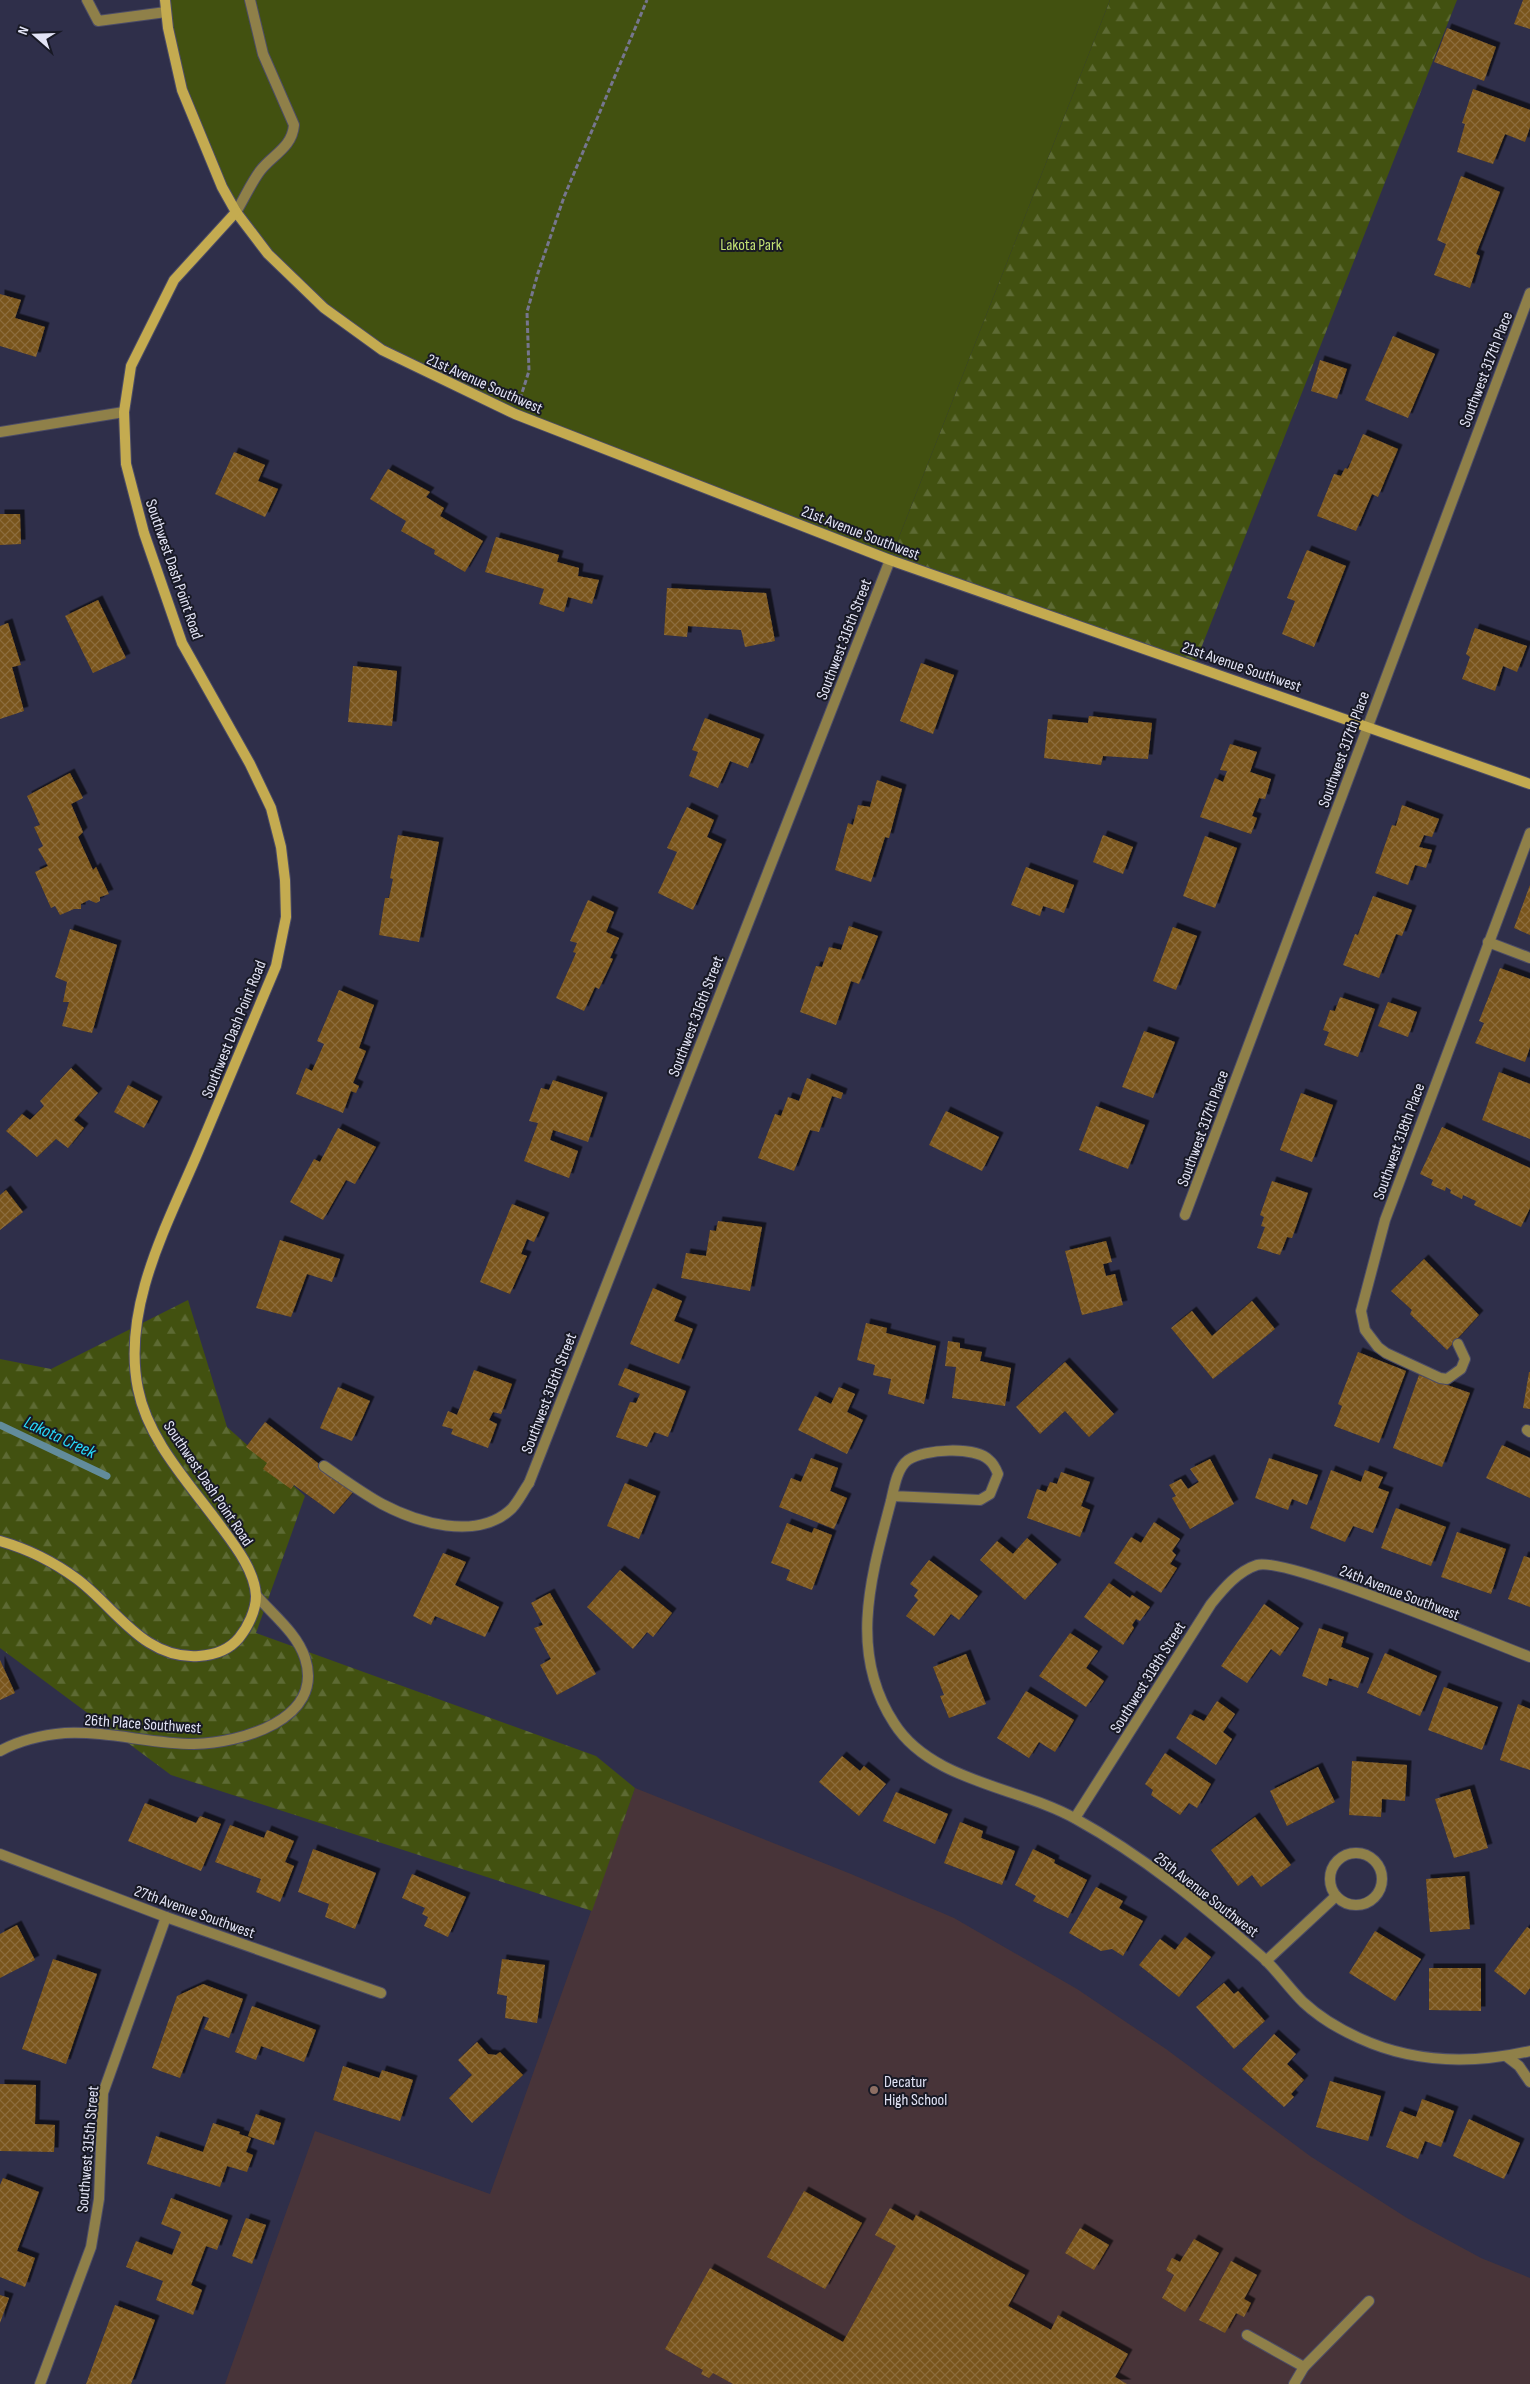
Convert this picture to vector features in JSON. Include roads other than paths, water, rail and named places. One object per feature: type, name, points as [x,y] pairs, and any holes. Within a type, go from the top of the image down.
[{"type":"main road","points":[[165,0],[174,58],[182,90],[222,186],[236,212]]},
{"type":"main road","name":"Southwest Dash Point Road","points":[[236,212],[174,280],[131,366],[124,412],[126,464],[147,542],[182,642],[250,764],[271,808],[281,847],[285,880],[286,917],[276,966],[152,1264],[136,1323],[134,1347],[142,1407],[169,1456],[238,1550],[253,1582],[256,1595]]},
{"type":"main road","name":"21st Avenue Southwest","points":[[236,212],[268,254],[324,308],[382,350],[515,414],[890,560],[1530,784]]},
{"type":"main road","points":[[0,1541],[52,1563],[91,1590],[139,1637],[167,1652],[182,1656],[205,1656],[229,1647],[243,1633],[250,1620],[256,1595]]},
{"type":"street","points":[[87,0],[98,21],[166,12]]},
{"type":"street","points":[[236,212],[260,170],[289,143],[294,125],[263,54],[250,0]]},
{"type":"street","name":"Southwest 317th Place","points":[[1185,1216],[1530,293]]},
{"type":"street","points":[[0,432],[124,412]]},
{"type":"street","name":"Southwest 316th Street","points":[[324,1466],[382,1504],[412,1518],[462,1527],[486,1525],[510,1511],[529,1483],[890,560]]},
{"type":"street","name":"Southwest 318th Place","points":[[1458,1344],[1465,1359],[1461,1369],[1447,1379],[1440,1378],[1386,1353],[1378,1347],[1365,1330],[1362,1311],[1385,1220],[1530,833]]},
{"type":"street","points":[[1488,942],[1530,958]]},
{"type":"street","name":"25th Avenue Southwest","points":[[892,1496],[980,1500],[990,1494],[998,1474],[990,1460],[978,1454],[955,1451],[919,1454],[906,1461],[900,1472],[892,1496],[870,1589],[866,1620],[868,1654],[873,1679],[881,1701],[895,1726],[908,1741],[945,1766],[974,1780],[1037,1802],[1075,1818],[1173,1883],[1266,1961],[1303,2002],[1319,2016],[1346,2032],[1377,2046],[1430,2058],[1506,2056],[1530,2051]]},
{"type":"street","name":"24th Avenue Southwest","points":[[1258,1564],[1281,1566],[1325,1580],[1530,1657]]},
{"type":"street","name":"Southwest 318th Street","points":[[1075,1818],[1211,1604],[1236,1577],[1258,1564]]},
{"type":"street","name":"26th Place Southwest","points":[[0,1751],[30,1738],[67,1733],[104,1734],[177,1743],[215,1742],[241,1737],[272,1724],[292,1712],[303,1699],[308,1681],[304,1657],[294,1639],[256,1595]]},
{"type":"street","points":[[1358,1853],[1374,1860],[1379,1867],[1382,1884],[1374,1898],[1359,1906],[1342,1902],[1336,1896],[1329,1880],[1335,1863],[1341,1857],[1358,1853]]},
{"type":"street","name":"27th Avenue Southwest","points":[[0,1854],[166,1917],[381,1993]]},
{"type":"street","points":[[1266,1961],[1336,1896]]},
{"type":"street","name":"Southwest 315th Street","points":[[40,2384],[91,2247],[99,2199],[103,2093],[166,1917]]},
{"type":"street","points":[[1506,2056],[1519,2066],[1530,2082]]},
{"type":"street","points":[[1294,2384],[1304,2367],[1369,2301]]},
{"type":"street","points":[[1248,2335],[1304,2367]]},
{"type":"waterway","name":"Lakota Creek","points":[[0,1425],[107,1476]]},
{"type":"place","name":"Decatur High School","points":[[874,2090]]},
{"type":"park label","name":"Lakota Park","points":[[751,244]]}]
